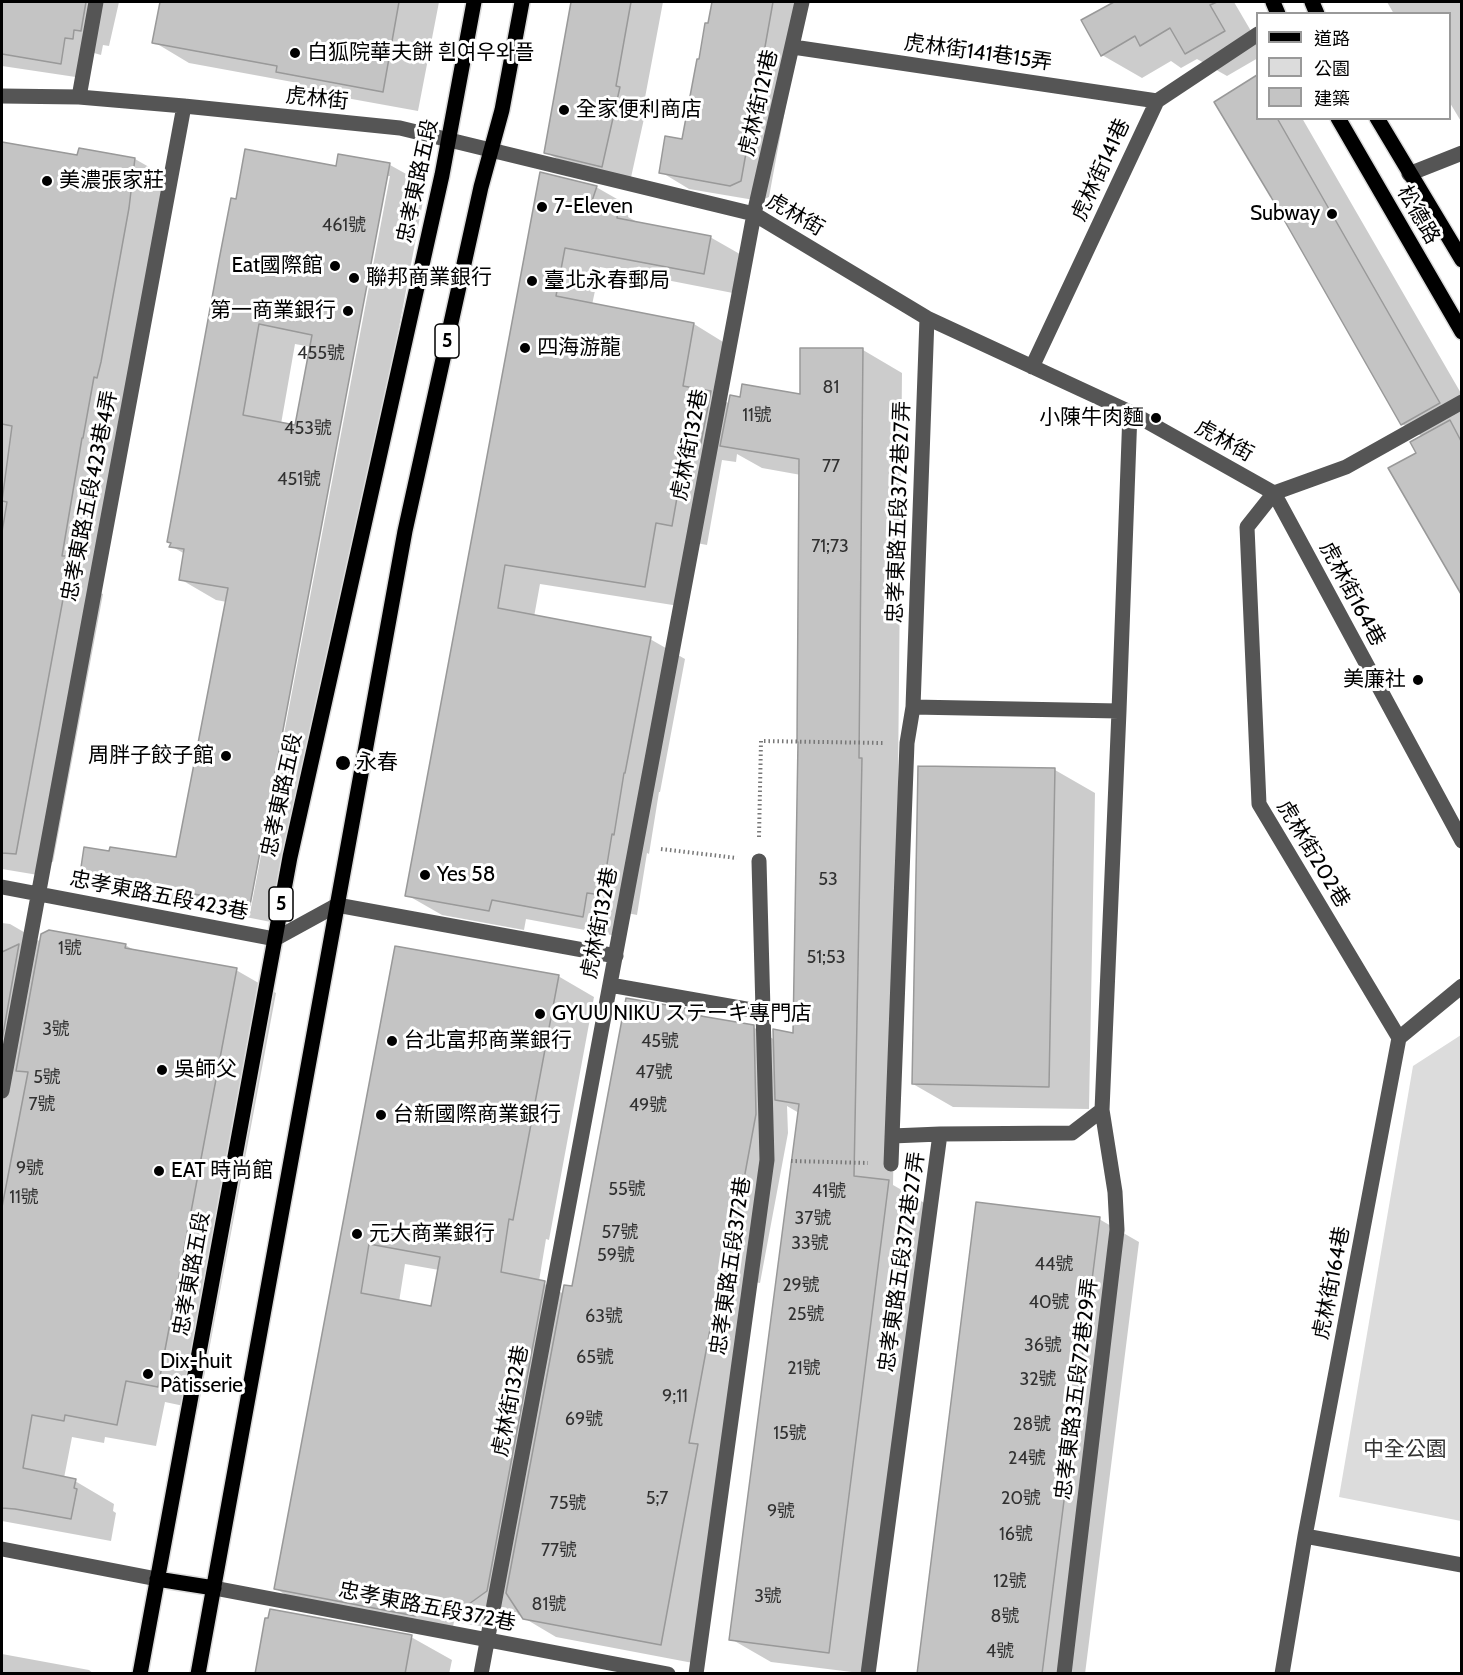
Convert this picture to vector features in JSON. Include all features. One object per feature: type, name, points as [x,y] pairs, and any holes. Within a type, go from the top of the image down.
[{"type":"main road","name":"忠孝東路五段","points":[[140,1674],[290,857],[442,175],[474,2]]},
{"type":"main road","name":"5","points":[[198,1674],[405,531],[481,187],[492,151],[522,2]]},
{"type":"main road","name":"松德路","points":[[1339,120],[1461,332]]},
{"type":"main road","name":"松德路","points":[[1378,120],[1461,260]]},
{"type":"main road","points":[[157,1579],[214,1588]]},
{"type":"street","points":[[79,97],[96,2]]},
{"type":"street","name":"虎林街121巷","points":[[754,214],[802,2]]},
{"type":"street","points":[[1157,101],[1256,35]]},
{"type":"street","name":"虎林街141巷15弄","points":[[793,47],[1157,101]]},
{"type":"street","name":"虎林街","points":[[2,96],[79,97],[400,128],[754,214],[927,318],[1130,412],[1274,493]]},
{"type":"street","name":"虎林街141巷","points":[[1032,367],[1157,101]]},
{"type":"street","name":"忠孝東路五段423巷4弄","points":[[2,1091],[184,106]]},
{"type":"street","points":[[1409,174],[1461,153]]},
{"type":"street","name":"虎林街132巷","points":[[481,1674],[754,214]]},
{"type":"street","name":"忠孝東路五段372巷27弄","points":[[891,1164],[907,743],[913,707],[927,318]]},
{"type":"street","points":[[1274,493],[1346,467],[1461,402]]},
{"type":"street","points":[[1102,1110],[1130,412]]},
{"type":"street","name":"虎林街164巷","points":[[1274,493],[1461,841]]},
{"type":"street","name":"虎林街202巷","points":[[1274,493],[1247,527],[1259,804],[1399,1038]]},
{"type":"street","points":[[913,707],[1119,711]]},
{"type":"street","name":"忠孝東路五段372巷","points":[[696,1674],[767,1160],[759,861]]},
{"type":"street","name":"忠孝東路五段423巷","points":[[2,887],[275,939]]},
{"type":"street","points":[[275,939],[337,905],[616,956]]},
{"type":"street","points":[[610,985],[764,1012]]},
{"type":"street","points":[[1399,1038],[1461,986]]},
{"type":"street","name":"虎林街164巷","points":[[1282,1674],[1305,1536],[1399,1038]]},
{"type":"street","name":"忠孝東路五段372巷27弄","points":[[868,1674],[940,1134],[1072,1132],[1102,1110]]},
{"type":"street","name":"忠孝東路3五段72巷29弄","points":[[1064,1674],[1117,1230],[1115,1192],[1102,1110]]},
{"type":"street","points":[[892,1136],[940,1134]]},
{"type":"street","points":[[1305,1536],[1461,1564]]},
{"type":"street","points":[[2,1550],[157,1579]]},
{"type":"street","name":"忠孝東路五段372巷","points":[[214,1588],[668,1674]]},
{"type":"path","points":[[636,846],[759,861],[761,741],[907,743]]},
{"type":"path","points":[[767,1160],[891,1164]]},
{"type":"green space","name":"中全公園","points":[[1461,1035],[1461,1521],[1339,1497],[1413,1066]]},
{"type":"building","points":[[2,2],[86,2],[81,31],[74,30],[73,39],[65,38],[61,64],[2,54]]},
{"type":"building","points":[[160,2],[399,2],[383,92],[276,72],[277,66],[152,43]]},
{"type":"building","points":[[571,2],[631,2],[616,86],[620,87],[602,167],[544,153]]},
{"type":"building","points":[[712,2],[773,2],[741,181],[730,186],[659,173],[665,136],[682,139],[697,59],[699,59],[705,23],[708,23]]},
{"type":"building","points":[[1114,2],[1217,2],[1210,5],[1225,31],[1185,54],[1170,28],[1140,46],[1135,36],[1101,56],[1081,20]]},
{"type":"building","points":[[1256,76],[1256,120],[1278,120],[1440,403],[1401,425],[1214,102]]},
{"type":"building","points":[[2,142],[77,155],[79,148],[135,158],[129,208],[101,362],[97,378],[94,377],[82,438],[62,556],[66,556],[63,572],[68,572],[16,854],[2,853],[2,532],[7,502],[2,501],[12,426],[2,424]]},
{"type":"building","points":[[245,149],[336,166],[338,154],[390,163],[250,905],[80,874],[84,847],[109,851],[110,847],[176,857],[228,588],[179,580],[184,549],[169,547],[171,543],[167,542],[231,198],[236,199]],"holes":[[[259,324],[312,335],[295,425],[243,415]]]},
{"type":"building","points":[[540,172],[597,186],[591,204],[618,209],[617,218],[711,236],[704,274],[565,248],[556,296],[694,323],[683,386],[711,391],[701,443],[687,441],[672,526],[656,523],[645,587],[505,565],[498,608],[651,637],[602,895],[587,893],[583,917],[492,900],[489,911],[405,896]]},
{"type":"building","points":[[800,348],[863,348],[859,758],[862,758],[854,1176],[889,1180],[829,1653],[729,1640],[799,1104],[775,1100],[773,1029],[793,1033],[798,742],[799,459],[720,446],[730,395],[740,397],[742,384],[800,394]]},
{"type":"building","points":[[1450,420],[1461,441],[1461,594],[1388,468],[1416,453],[1410,442]]},
{"type":"building","points":[[918,766],[1055,768],[1049,1087],[912,1084]]},
{"type":"building","points":[[49,930],[126,944],[125,948],[237,968],[158,1387],[126,1381],[117,1425],[65,1415],[64,1421],[32,1415],[23,1468],[76,1479],[74,1488],[77,1489],[71,1519],[2,1508],[2,1207],[28,1072],[16,1071],[41,934]]},
{"type":"building","points":[[19,944],[2,1040],[2,952]]},
{"type":"building","points":[[395,946],[559,975],[513,1220],[509,1219],[501,1272],[545,1281],[487,1591],[462,1609],[418,1602],[415,1616],[274,1589]],"holes":[[[369,1244],[440,1257],[431,1306],[361,1293]]]},
{"type":"building","points":[[626,998],[696,1010],[695,1015],[754,1025],[756,1114],[728,1266],[722,1265],[689,1443],[698,1444],[661,1645],[523,1619],[506,1593],[564,1285],[572,1286]]},
{"type":"building","points":[[976,1202],[1100,1217],[1042,1674],[917,1674]]},
{"type":"building","points":[[270,1609],[412,1635],[405,1674],[255,1674],[265,1618],[268,1618]]},
{"type":"place","name":"白狐院華夫餅 흰여우와플","points":[[295,53]]},
{"type":"place","name":"全家便利商店","points":[[564,110]]},
{"type":"place","name":"美濃張家莊","points":[[47,181]]},
{"type":"place","name":"7-Eleven","points":[[542,207]]},
{"type":"place","name":"Subway","points":[[1332,214]]},
{"type":"place","name":"Eat國際館","points":[[335,266]]},
{"type":"place","name":"聯邦商業銀行","points":[[354,278]]},
{"type":"place","name":"臺北永春郵局","points":[[532,281]]},
{"type":"place","name":"第一商業銀行","points":[[348,311]]},
{"type":"place","name":"四海游龍","points":[[525,348]]},
{"type":"place","name":"小陳牛肉麵","points":[[1156,418]]},
{"type":"place","name":"美廉社","points":[[1418,680]]},
{"type":"place","name":"周胖子餃子館","points":[[226,756]]},
{"type":"place","name":"永春","points":[[343,763]]},
{"type":"place","name":"Yes 58","points":[[425,875]]},
{"type":"place","name":"GYUU NIKU ステーキ專門店","points":[[540,1014]]},
{"type":"place","name":"台北富邦商業銀行","points":[[392,1041]]},
{"type":"place","name":"吳師父","points":[[162,1070]]},
{"type":"place","name":"台新國際商業銀行","points":[[381,1115]]},
{"type":"place","name":"EAT 時尚館","points":[[159,1171]]},
{"type":"place","name":"元大商業銀行","points":[[357,1234]]},
{"type":"place","name":"Dix-huit Pâtisserie","points":[[148,1374]]}]
